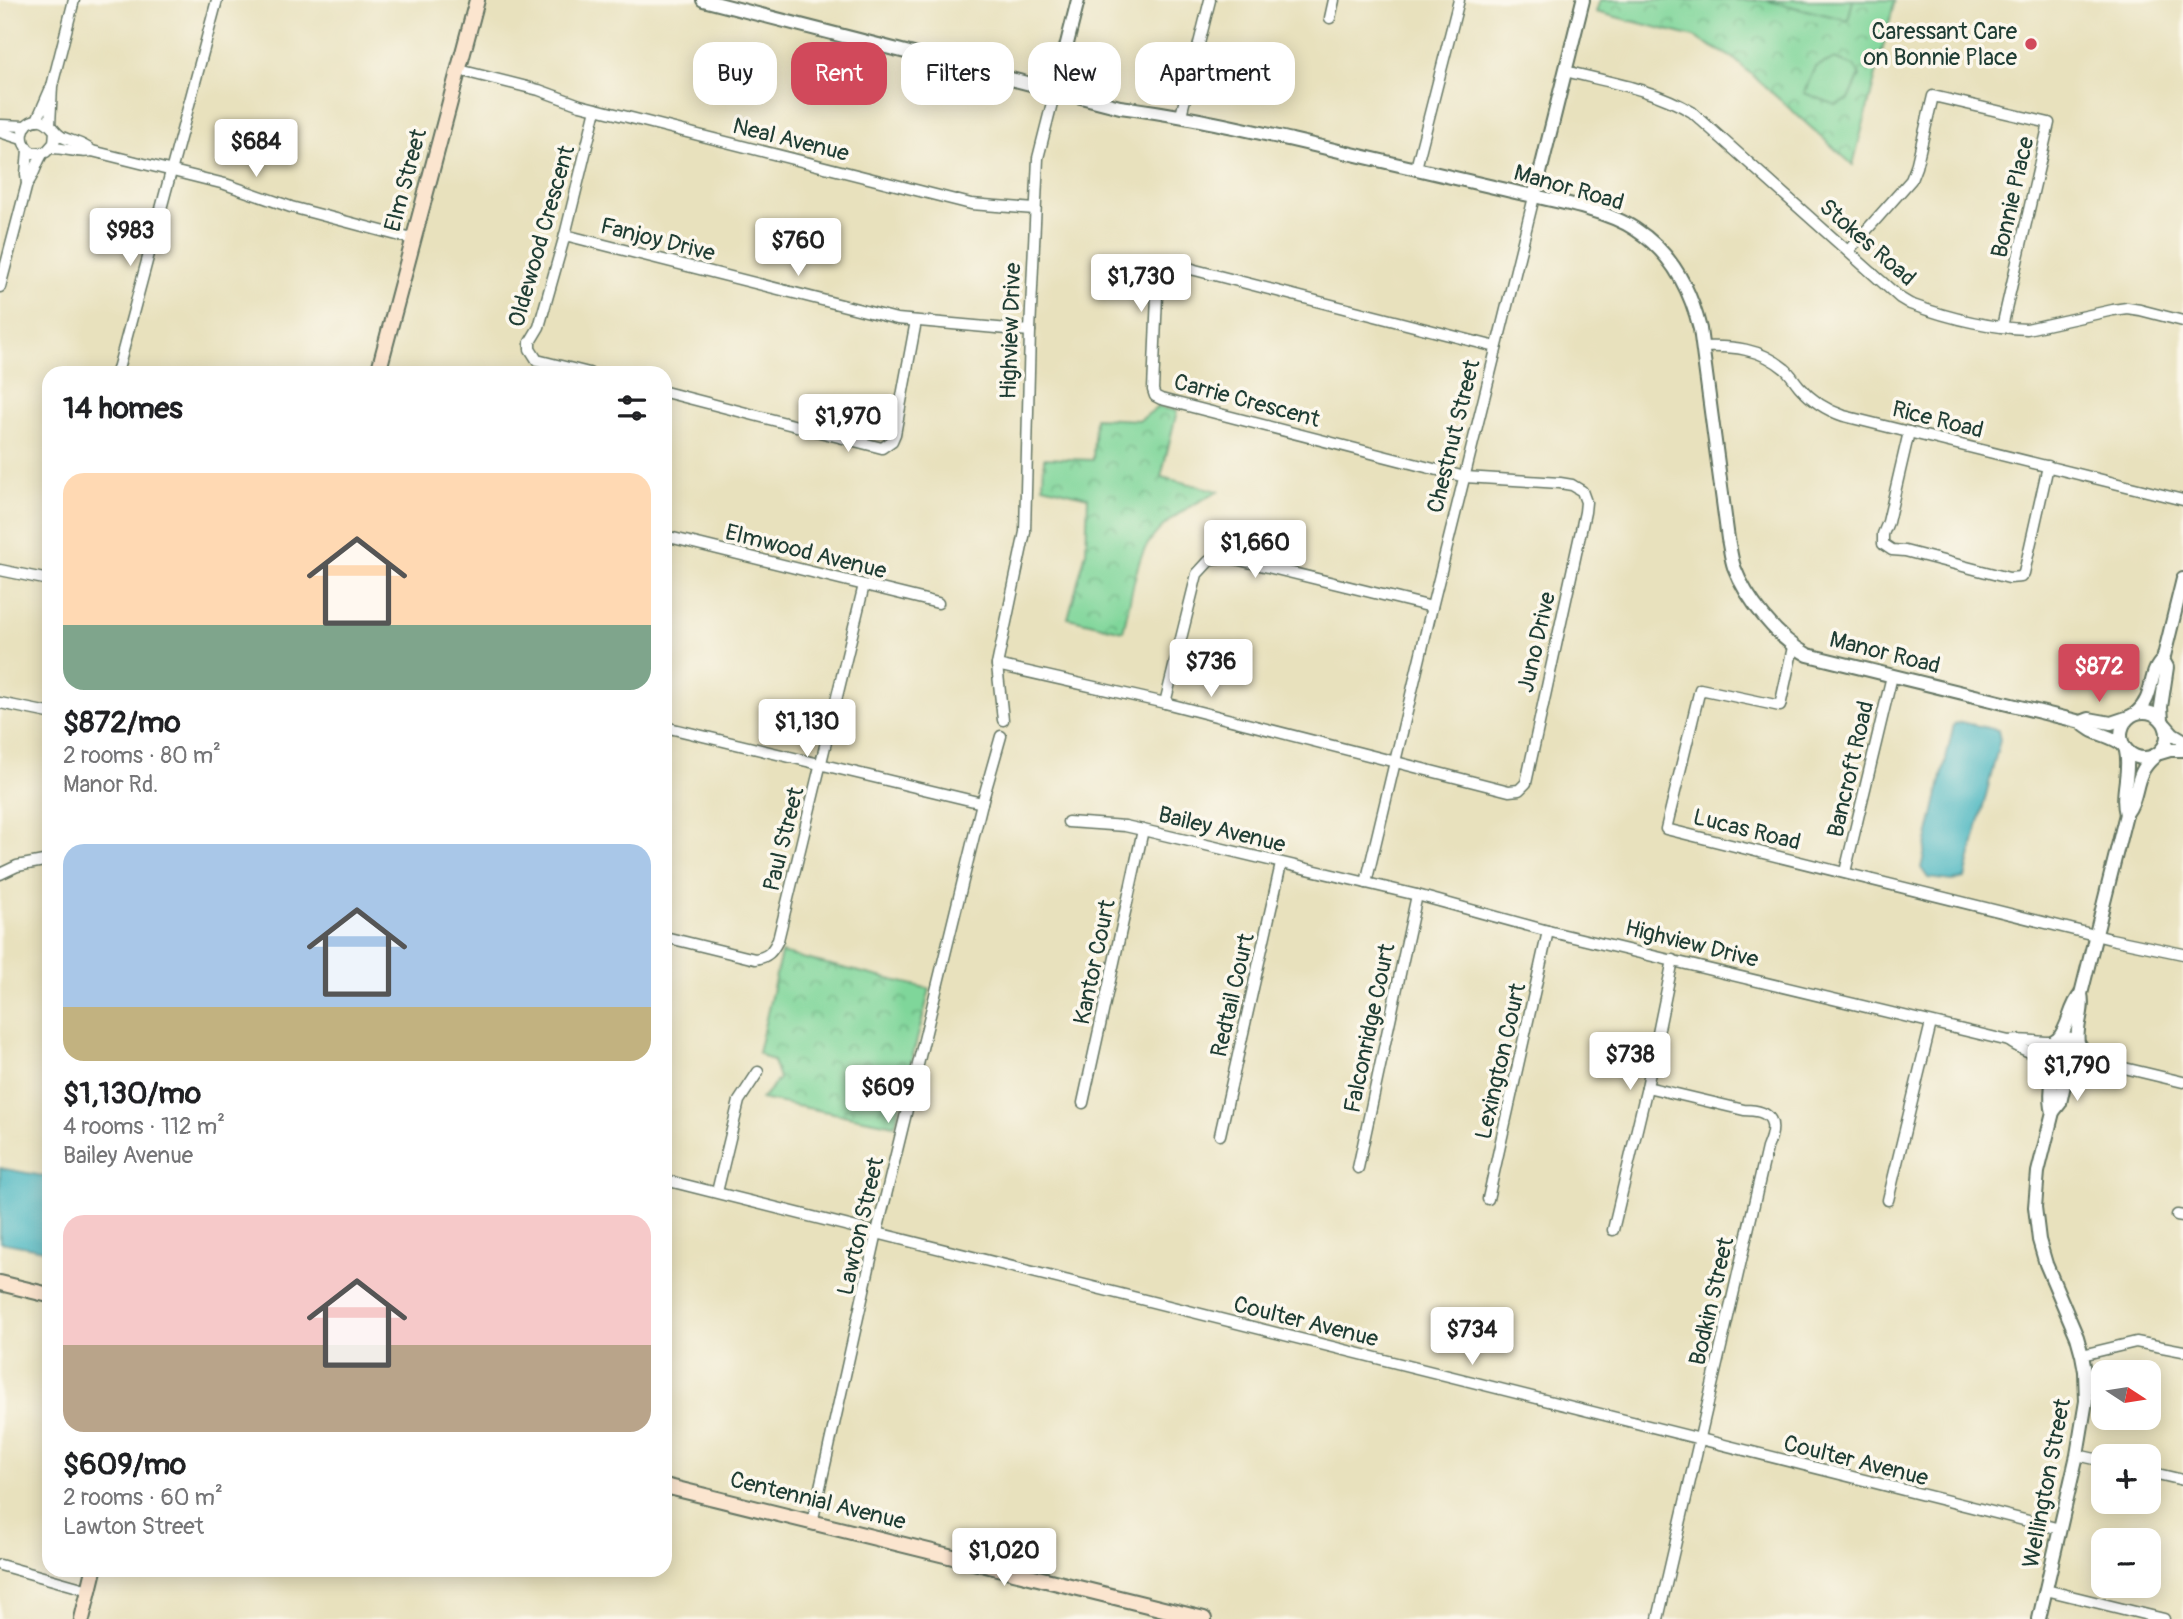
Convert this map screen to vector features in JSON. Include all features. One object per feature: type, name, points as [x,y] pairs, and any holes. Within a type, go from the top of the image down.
[{"type":"main road","name":"Elm Street","points":[[380,366],[477,0]]},
{"type":"main road","points":[[0,1283],[42,1293]]},
{"type":"main road","name":"Centennial Avenue","points":[[672,1488],[1204,1619]]},
{"type":"main road","points":[[82,1619],[92,1577]]},
{"type":"street","points":[[0,125],[26,126],[37,120],[52,86],[74,0]]},
{"type":"street","points":[[119,366],[217,0]]},
{"type":"street","name":"Manor Road","points":[[703,0],[1028,84]]},
{"type":"street","name":"Highview Drive","points":[[1067,42],[1078,0]]},
{"type":"street","points":[[1181,115],[1210,0]]},
{"type":"street","points":[[1330,18],[1334,0]]},
{"type":"street","points":[[1416,168],[1459,0]]},
{"type":"street","name":"Chestnut Street","points":[[1366,883],[1583,0]]},
{"type":"street","name":"Neal Avenue","points":[[459,70],[539,90],[596,109],[971,204],[1035,209]]},
{"type":"street","name":"Stokes Road","points":[[1565,71],[1656,94],[1692,112],[1900,298],[1910,304],[2001,327],[2027,329],[2127,308],[2183,321]]},
{"type":"street","points":[[27,184],[34,175],[38,160],[54,143],[52,86]]},
{"type":"street","name":"Bonnie Place","points":[[1848,251],[1911,180],[1933,96],[2049,123],[2001,327]]},
{"type":"street","name":"Highview Drive","points":[[1003,720],[997,666],[1025,532],[1038,158],[1051,105]]},
{"type":"street","name":"Manor Road","points":[[1112,105],[1181,115],[1416,168],[1608,216],[1634,228],[1674,267],[1691,296],[1700,328],[1728,539],[1734,566],[1767,620],[1793,647],[1808,655],[2081,722],[2087,730],[2110,736],[2124,748]]},
{"type":"street","name":"Oldewood Crescent","points":[[558,366],[537,360],[530,349],[530,342],[539,327],[596,109]]},
{"type":"street","points":[[37,120],[62,137],[85,144],[92,151]]},
{"type":"street","points":[[26,126],[22,139],[33,153],[60,148],[82,153],[92,151],[225,184],[292,208],[412,239]]},
{"type":"street","points":[[0,132],[22,139]]},
{"type":"street","points":[[0,287],[27,184],[28,150]]},
{"type":"street","name":"Fanjoy Drive","points":[[565,235],[880,315],[916,321],[1030,331]]},
{"type":"street","name":"Carrie Crescent","points":[[1465,477],[1156,396],[1153,390],[1157,295],[1155,280],[1163,266],[1178,264],[1496,347]]},
{"type":"street","points":[[672,394],[881,448],[892,441],[895,434],[916,321]]},
{"type":"street","name":"Rice Road","points":[[1702,347],[1735,347],[1759,352],[1787,370],[1808,396],[1830,411],[2183,500]]},
{"type":"street","points":[[1909,432],[1883,534],[1883,544],[1892,550],[2009,578],[2021,577],[2048,466]]},
{"type":"street","name":"Juno Drive","points":[[1395,761],[1513,792],[1526,783],[1586,502],[1582,491],[1572,485],[1465,477]]},
{"type":"street","name":"Elmwood Avenue","points":[[672,538],[938,603]]},
{"type":"street","points":[[1165,704],[1197,574],[1209,561],[1227,557],[1432,607]]},
{"type":"street","points":[[0,570],[42,579]]},
{"type":"street","points":[[2126,814],[2123,803],[2129,768],[2121,730],[2146,704],[2157,666],[2163,660],[2183,579]]},
{"type":"street","name":"Paul Street","points":[[672,939],[755,959],[769,954],[778,940],[864,584]]},
{"type":"street","name":"Lucas Road","points":[[1793,647],[1780,706],[1700,689],[1667,829],[2183,954]]},
{"type":"street","points":[[2116,1066],[2106,1070],[2084,1068],[2061,1073],[2050,1065],[2048,1052],[2064,1032],[2074,1001],[2081,994],[2126,814],[2132,805],[2141,770],[2168,740],[2161,701],[2168,667],[2163,660]]},
{"type":"street","points":[[997,666],[1395,761]]},
{"type":"street","name":"Bancroft Road","points":[[1845,872],[1892,676]]},
{"type":"street","points":[[0,703],[42,712]]},
{"type":"street","points":[[2081,722],[2089,719],[2111,723],[2133,715],[2151,713],[2183,740]]},
{"type":"street","points":[[672,729],[982,803]]},
{"type":"street","name":"Lawton Street","points":[[812,1522],[877,1232],[982,803],[1001,736]]},
{"type":"street","points":[[2124,748],[2139,758],[2170,750],[2183,750]]},
{"type":"street","name":"Bailey Avenue","points":[[1068,822],[1125,826],[1366,883]]},
{"type":"street","name":"Kantor Court","points":[[1083,1102],[1143,830]]},
{"type":"street","points":[[0,874],[17,866],[42,861]]},
{"type":"street","name":"Redtail Court","points":[[1220,1135],[1281,864]]},
{"type":"street","name":"Highview Drive","points":[[1366,883],[1548,931],[2009,1041],[2056,1041]]},
{"type":"street","name":"Falconridge Court","points":[[1358,1168],[1418,895]]},
{"type":"street","name":"Lexington Court","points":[[1488,1199],[1548,931]]},
{"type":"street","points":[[1613,1230],[1647,1087],[1673,960]]},
{"type":"street","points":[[2074,1071],[2083,1060],[2077,1035],[2084,1004],[2081,994]]},
{"type":"street","points":[[1888,1200],[1931,1023]]},
{"type":"street","points":[[2056,1041],[2069,1038],[2094,1056],[2108,1060],[2116,1066],[2183,1082]]},
{"type":"street","name":"Highview Drive","points":[[2009,1041],[2020,1049],[2041,1056],[2050,1065]]},
{"type":"street","name":"Wellington Street","points":[[2050,1065],[2053,1082],[2049,1101],[2053,1112]]},
{"type":"street","name":"Wellington Street","points":[[2039,1619],[2077,1455],[2086,1401],[2082,1355],[2046,1264],[2036,1224],[2035,1207],[2038,1172],[2053,1112],[2060,1103],[2064,1085],[2074,1071]]},
{"type":"street","points":[[718,1192],[739,1101],[758,1072]]},
{"type":"street","name":"Bodkin Street","points":[[1647,1087],[1744,1110],[1759,1111],[1766,1114],[1774,1128],[1767,1148],[1658,1619]]},
{"type":"street","name":"Coulter Avenue","points":[[672,1182],[2060,1529]]},
{"type":"street","points":[[2082,1355],[2136,1342],[2183,1351]]},
{"type":"street","points":[[2077,1455],[2091,1458]]},
{"type":"street","points":[[2161,1475],[2183,1480]]},
{"type":"street","points":[[0,1565],[42,1577]]},
{"type":"street","points":[[43,1577],[89,1590]]},
{"type":"street","points":[[2046,1590],[2164,1619]]},
{"type":"green space","points":[[1600,0],[1895,0],[1853,165],[1733,58],[1694,37],[1596,12]]},
{"type":"green space","points":[[1764,0],[1853,0],[1848,20]]},
{"type":"green space","points":[[1834,59],[1854,66],[1860,75],[1849,100],[1836,105],[1804,93],[1815,67]]},
{"type":"green space","points":[[1158,407],[1177,411],[1161,477],[1219,491],[1174,517],[1147,545],[1138,566],[1123,631],[1068,618],[1086,552],[1088,497],[1043,486],[1044,458],[1093,460],[1095,418],[1140,420]]},
{"type":"green space","points":[[781,953],[930,989],[895,1125],[761,1099],[779,1079],[773,1061],[758,1053]]},
{"type":"water","points":[[1961,722],[1998,730],[2000,740],[1965,878],[1952,881],[1928,878],[1921,868],[1954,724]]},
{"type":"water","points":[[0,1168],[42,1176],[42,1250],[0,1242]]},
{"type":"place","name":"Caressant Care on Bonnie Place","points":[[2031,44]]}]
